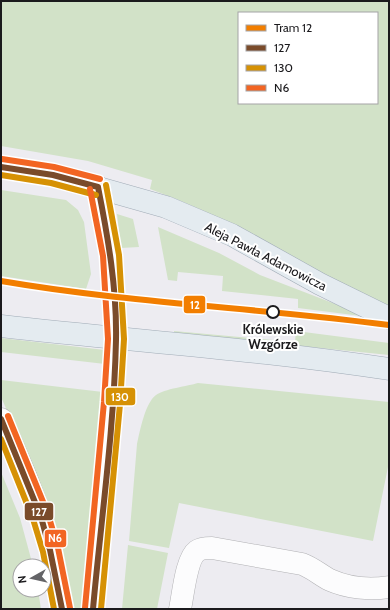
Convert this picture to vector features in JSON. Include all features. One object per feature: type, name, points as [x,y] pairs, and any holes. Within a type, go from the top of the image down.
[{"type":"main road","name":"Aleja Pawła Adamowicza","points":[[1,167],[53,175],[166,207],[232,235],[320,284],[389,318]]},
{"type":"main road","points":[[1,326],[116,340],[328,360],[389,369]]},
{"type":"street","points":[[93,609],[112,403],[116,340],[111,255],[98,187]]},
{"type":"street","points":[[1,420],[34,498],[46,532],[56,573],[62,609]]},
{"type":"street","points":[[180,609],[192,555],[198,550],[208,548],[302,564],[313,568],[330,580],[345,584],[365,588],[389,587]]},
{"type":"green space","points":[[1,1],[389,1],[389,311],[272,245],[212,215],[150,189],[152,180],[88,161],[1,146]]},
{"type":"green space","points":[[1,190],[66,200],[78,210],[84,222],[91,274],[86,289],[1,276]]},
{"type":"green space","points":[[117,214],[133,219],[139,247],[121,248]]},
{"type":"green space","points":[[158,227],[219,253],[260,275],[369,317],[298,308],[298,299],[222,291],[223,276],[178,272],[177,281],[168,280]]},
{"type":"green space","points":[[174,331],[295,342],[296,331],[389,343],[389,355],[174,333]]},
{"type":"green space","points":[[1,338],[105,350],[105,364],[1,352]]},
{"type":"green space","points":[[1,380],[103,392],[83,609],[71,609],[43,492],[1,397]]},
{"type":"green space","points":[[198,383],[389,402],[389,462],[373,541],[179,503],[169,548],[129,541],[137,444],[141,425],[149,404],[156,395],[160,393],[170,389]]},
{"type":"green space","points":[[1,472],[20,518],[31,558],[12,558],[12,598],[39,598],[41,609],[1,609]]},
{"type":"green space","points":[[128,545],[168,553],[157,609],[122,609]]},
{"type":"tram line","name":"12","points":[[1,281],[97,295],[389,325]]},
{"type":"transit line","name":"N6","points":[[2,159],[54,167],[100,179]]},
{"type":"transit line","name":"127","points":[[1,167],[53,175],[98,187]]},
{"type":"transit line","name":"130","points":[[1,175],[51,183],[96,195]]},
{"type":"transit line","name":"130","points":[[101,609],[120,404],[124,339],[119,255],[106,185]]},
{"type":"transit line","name":"127","points":[[93,609],[113,407],[116,340],[115,302],[111,263],[98,187]]},
{"type":"transit line","name":"N6","points":[[85,608],[104,402],[108,339],[103,256],[90,189]]},
{"type":"transit line","name":"N6","points":[[8,416],[48,514],[58,548],[70,608]]},
{"type":"transit line","name":"127","points":[[1,419],[41,517],[50,550],[62,609]]},
{"type":"transit line","name":"130","points":[[1,439],[33,519],[43,552],[54,609]]},
{"type":"place","name":"Królewskie Wzgórze","points":[[273,312]]}]
